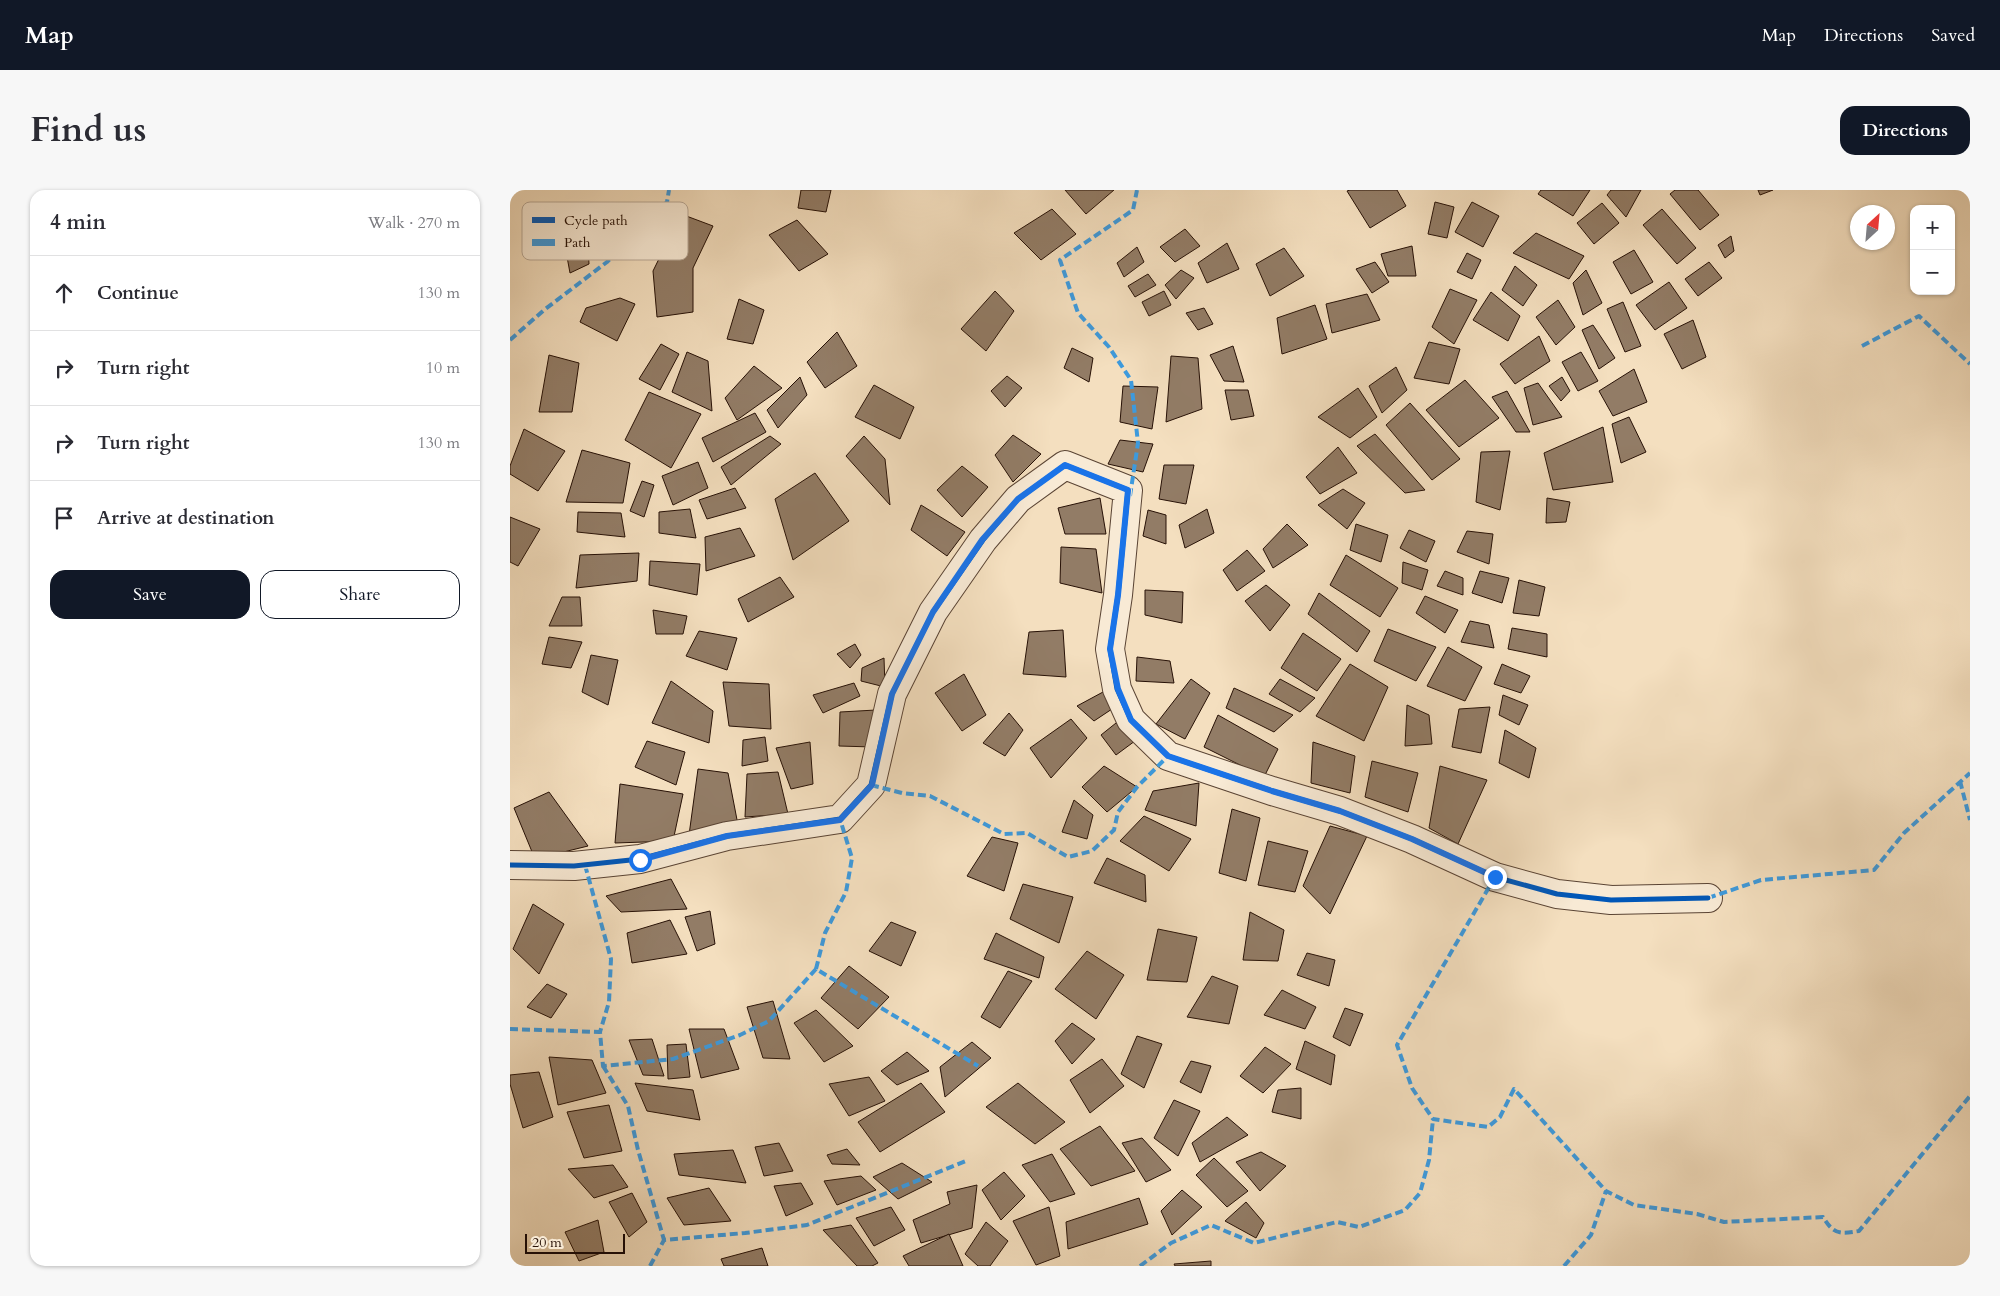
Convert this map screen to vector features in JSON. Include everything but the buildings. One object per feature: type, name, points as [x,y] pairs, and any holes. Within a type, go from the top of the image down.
[{"type":"street","points":[[510,865],[574,866],[640,860],[727,836],[840,820],[872,785],[892,694],[933,612],[982,540],[1018,499],[1065,465],[1128,490],[1118,595],[1110,649],[1118,689],[1131,720],[1168,756],[1272,791],[1340,811],[1412,839],[1495,877],[1557,894],[1610,900],[1708,898]]},
{"type":"marked path","points":[[667,202],[669,190]]},
{"type":"marked path","points":[[1130,496],[1138,443],[1131,380],[1109,347],[1078,313],[1060,260],[1133,210],[1137,190]]},
{"type":"marked path","points":[[510,340],[544,310],[609,260]]},
{"type":"marked path","points":[[1862,346],[1919,316],[1970,364]]},
{"type":"marked path","points":[[871,785],[902,793],[930,796],[1004,834],[1027,833],[1068,857],[1092,851],[1114,830],[1118,812],[1137,787],[1168,756]]},
{"type":"marked path","points":[[1708,898],[1761,880],[1874,870],[1904,833],[1970,773]]},
{"type":"marked path","points":[[1960,781],[1970,820]]},
{"type":"marked path","points":[[816,969],[825,933],[846,892],[852,858],[840,819]]},
{"type":"marked path","points":[[585,865],[611,959],[609,1002],[600,1032]]},
{"type":"marked path","points":[[1495,877],[1397,1045],[1412,1088],[1433,1119],[1488,1127],[1500,1117],[1514,1089],[1606,1191],[1634,1205],[1697,1214],[1724,1222],[1823,1217],[1834,1230],[1847,1233],[1859,1231],[1970,1096]]},
{"type":"marked path","points":[[510,1029],[600,1032],[603,1066],[673,1059],[740,1035],[769,1021],[816,969],[978,1066]]},
{"type":"marked path","points":[[603,1066],[628,1106],[638,1150],[664,1240],[807,1225],[966,1161]]},
{"type":"marked path","points":[[1140,1266],[1171,1243],[1211,1225],[1254,1243],[1337,1222],[1359,1227],[1405,1210],[1420,1193],[1429,1160],[1433,1119]]},
{"type":"marked path","points":[[1564,1266],[1591,1235],[1606,1191]]},
{"type":"marked path","points":[[650,1266],[664,1240]]},
{"type":"cycle path","points":[[510,865],[574,866],[640,859],[727,836],[840,819],[871,785],[892,694],[933,612],[983,540],[1018,499],[1065,465],[1128,490],[1118,595],[1110,649],[1117,689],[1131,720],[1168,756],[1272,791],[1340,811],[1412,839],[1495,877],[1557,894],[1611,900],[1708,898]]},
{"type":"route","points":[[640,860],[727,836],[840,820],[872,785],[892,694],[933,612],[982,540],[1018,499],[1065,465],[1128,490],[1118,595],[1110,649],[1118,689],[1131,720],[1168,756],[1272,791],[1340,811],[1412,839],[1495,877]]}]
